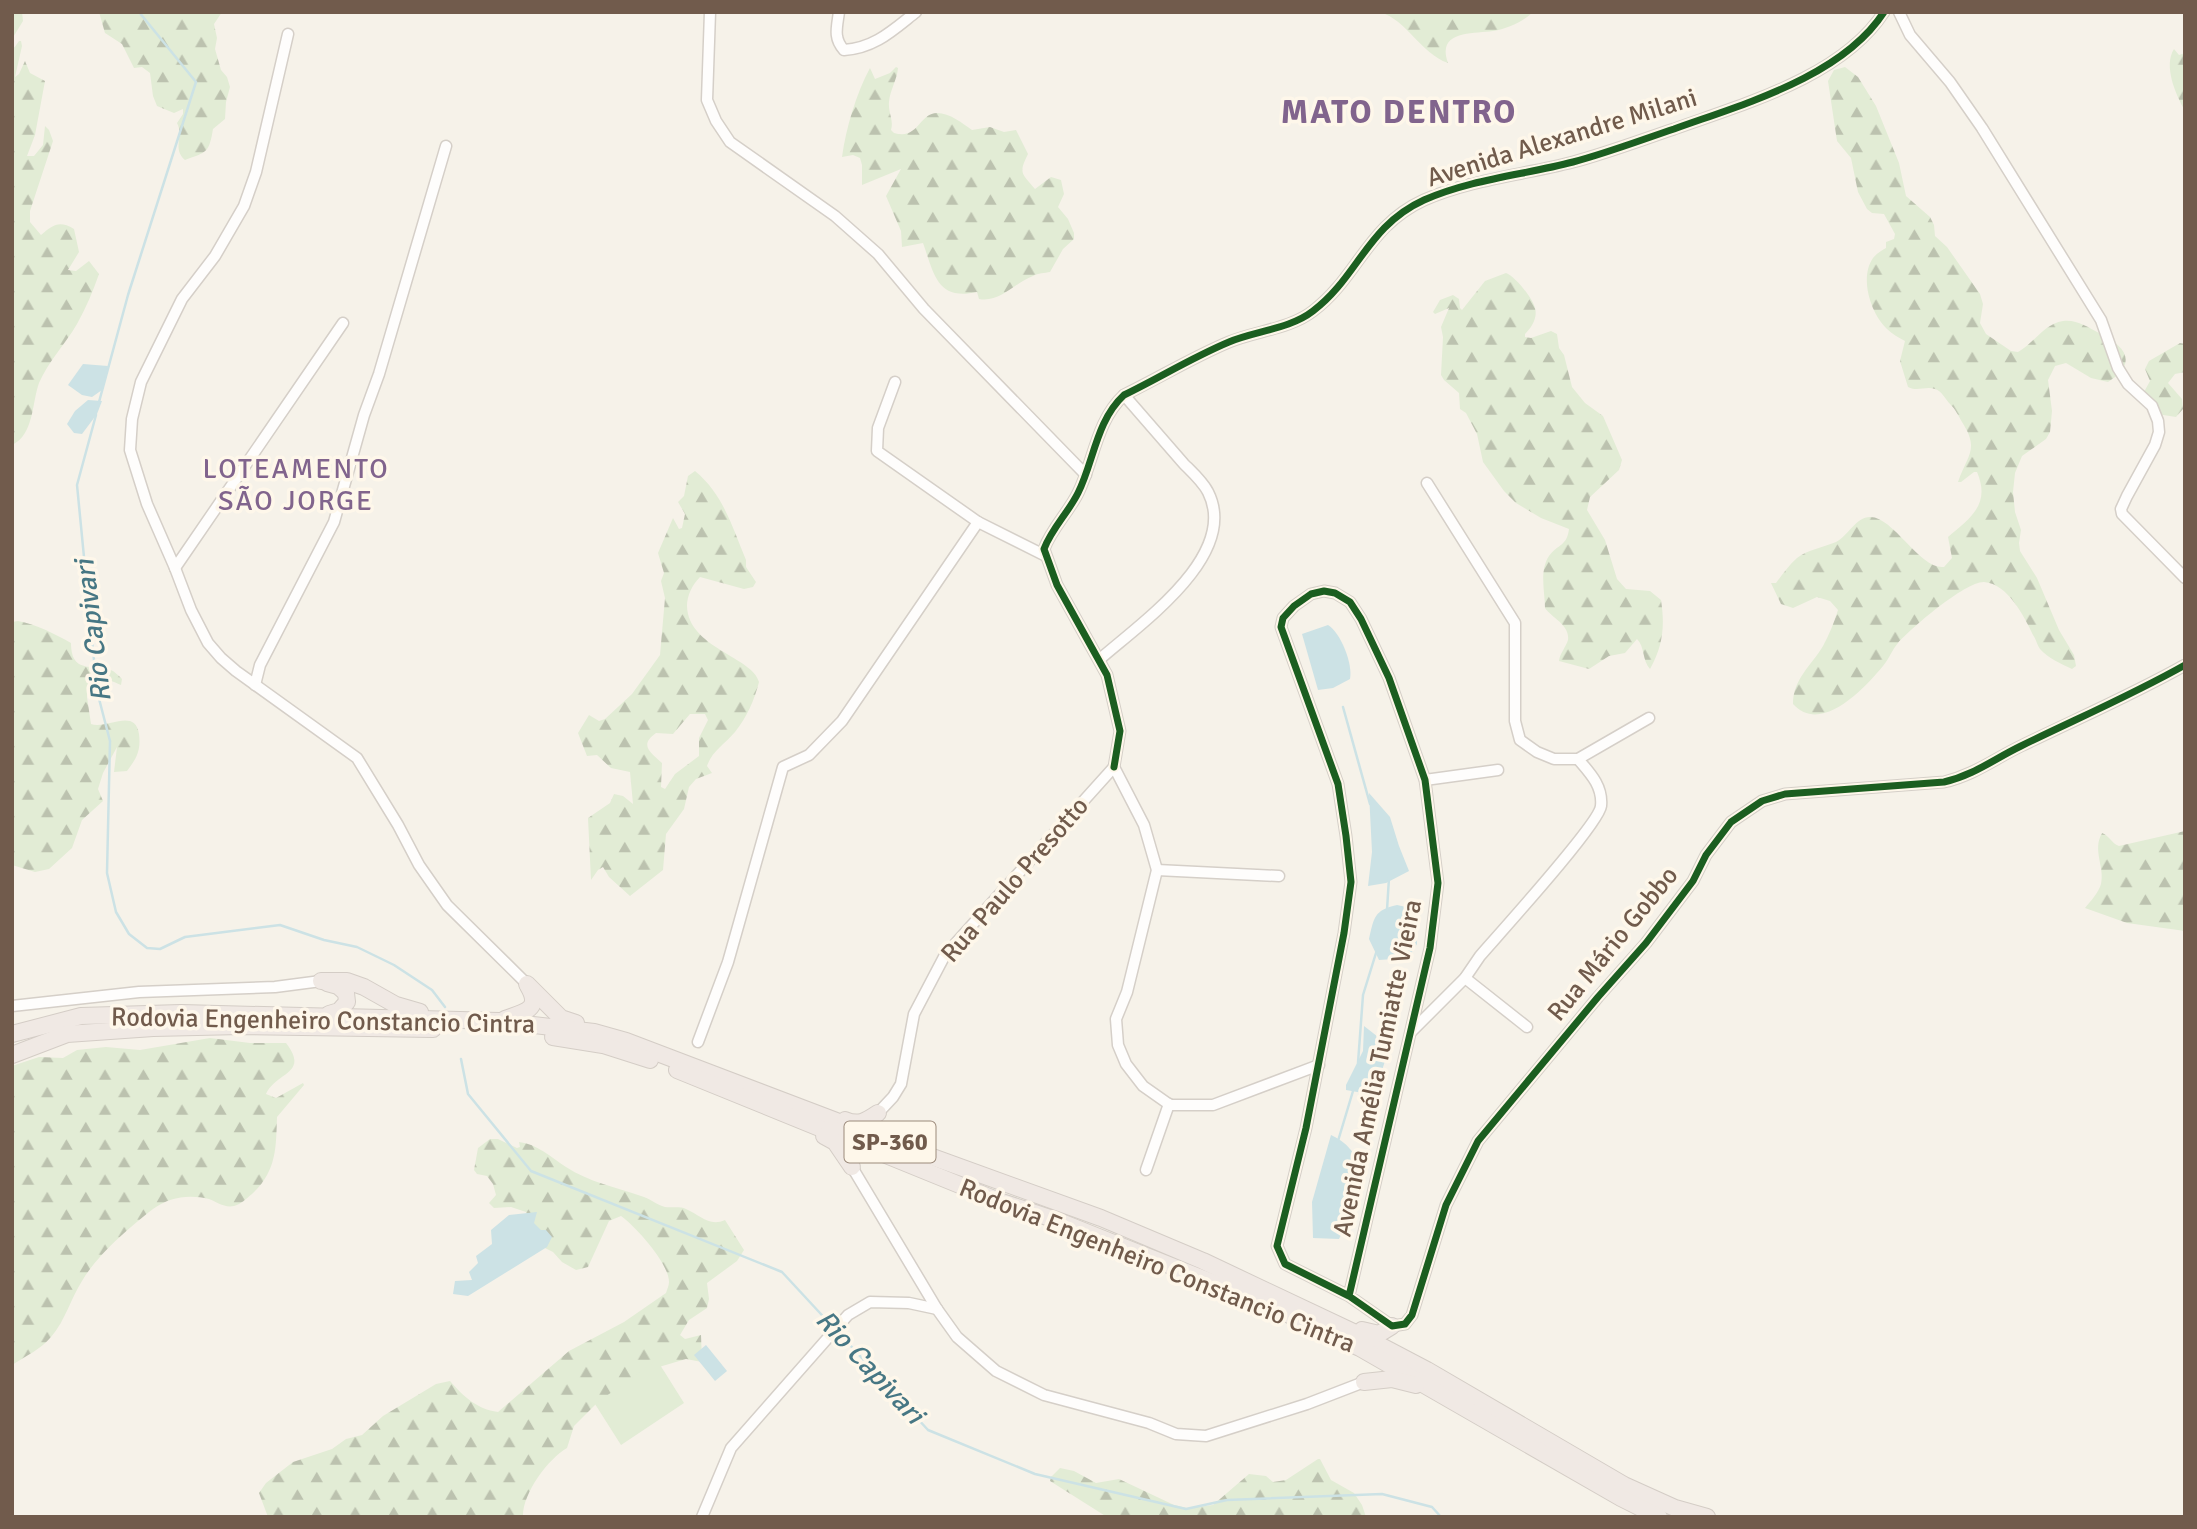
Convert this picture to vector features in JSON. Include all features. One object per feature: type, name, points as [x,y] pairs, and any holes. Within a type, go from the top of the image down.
[{"type":"highway","points":[[321,981],[338,986],[346,993],[348,1002],[339,1011],[325,1015]]},
{"type":"highway","points":[[321,981],[347,981],[396,1005],[448,1019]]},
{"type":"highway","points":[[499,1021],[525,1012],[533,1004],[534,997],[527,984]]},
{"type":"highway","points":[[527,984],[561,1018],[626,1041]]},
{"type":"highway","name":"Rodovia Engenheiro Constancio Cintra","points":[[12,1034],[80,1016],[181,1013],[499,1021],[594,1032],[626,1041],[800,1107],[999,1201],[1056,1220],[1264,1303],[1360,1348],[1621,1498],[1659,1517]]},
{"type":"highway","name":"Rodovia Engenheiro Constancio Cintra","points":[[12,1055],[67,1034],[153,1028],[374,1028],[521,1032],[603,1045],[669,1067],[783,1115],[1101,1218],[1203,1261],[1427,1370],[1624,1485],[1675,1508],[1707,1517]]},
{"type":"highway","points":[[800,1107],[855,1124],[878,1113]]},
{"type":"highway","points":[[878,1113],[868,1124],[868,1130],[899,1153]]},
{"type":"highway","points":[[783,1115],[835,1142],[852,1167]]},
{"type":"highway","points":[[852,1167],[851,1150],[899,1153]]},
{"type":"highway","points":[[1257,1287],[1335,1315],[1367,1332],[1379,1334],[1392,1326]]},
{"type":"highway","points":[[1392,1326],[1390,1337],[1394,1346],[1427,1370]]},
{"type":"highway","points":[[1360,1348],[1375,1364],[1374,1372],[1364,1382]]},
{"type":"highway","points":[[1364,1382],[1392,1380],[1433,1388]]},
{"type":"street","points":[[709,12],[707,100],[716,121],[730,142],[835,216],[878,254],[924,309],[1086,475]]},
{"type":"street","points":[[839,12],[837,43],[844,50],[859,49],[877,43],[916,12]]},
{"type":"street","name":"Avenida Alexandre Milani","points":[[1046,556],[1044,549],[1048,538],[1077,494],[1107,417],[1125,395],[1228,342],[1301,319],[1311,313],[1333,291],[1380,230],[1408,208],[1465,185],[1574,162],[1752,101],[1839,58],[1863,39],[1884,12]]},
{"type":"street","points":[[1899,12],[1910,36],[1950,82],[1982,128],[2101,320],[2118,368],[2128,384],[2152,406],[2158,421],[2155,444],[2121,509],[2122,514],[2185,578]]},
{"type":"street","points":[[288,34],[256,172],[244,206],[215,256],[182,299],[141,382],[132,419],[130,450],[147,504],[191,610],[208,643],[221,658],[255,685],[357,758],[419,865],[447,905],[527,984]]},
{"type":"street","points":[[255,685],[260,665],[334,522],[446,146]]},
{"type":"street","points":[[175,568],[343,323]]},
{"type":"street","points":[[895,382],[878,428],[877,451],[978,522],[1046,556],[1057,585],[1107,675],[1119,731],[1114,767],[1144,825],[1157,870],[1127,992],[1116,1019],[1118,1045],[1125,1064],[1143,1086],[1169,1104],[1213,1105],[1319,1065]]},
{"type":"street","points":[[1100,659],[1158,608],[1199,565],[1207,551],[1216,510],[1208,490],[1125,395]]},
{"type":"street","points":[[1427,483],[1515,623],[1515,721],[1520,740],[1537,752],[1554,759],[1578,759],[1649,718]]},
{"type":"street","points":[[698,1042],[728,962],[783,767],[809,755],[842,721],[978,522]]},
{"type":"street","name":"Avenida Amélia Tumiatte Vieira","points":[[1324,591],[1335,593],[1350,602],[1362,619],[1389,678],[1425,780],[1438,883],[1430,948],[1410,1034],[1349,1296],[1285,1264],[1277,1246],[1319,1065],[1344,933],[1350,882],[1338,784],[1281,627],[1283,618],[1294,606],[1311,594],[1324,591]]},
{"type":"street","name":"Rua Mário Gobbo","points":[[1392,1326],[1405,1324],[1412,1315],[1446,1205],[1478,1141],[1646,943],[1693,881],[1706,855],[1731,822],[1762,801],[1785,794],[1944,782],[1965,777],[2018,747],[2185,665]]},
{"type":"street","points":[[1410,1034],[1465,978],[1480,956],[1586,831],[1601,808],[1599,786],[1578,759]]},
{"type":"street","name":"Rua Paulo Presotto","points":[[878,1113],[901,1084],[914,1014],[946,955],[1114,767]]},
{"type":"street","points":[[1425,780],[1498,770]]},
{"type":"street","points":[[1157,870],[1279,876]]},
{"type":"street","points":[[1465,978],[1528,1027]]},
{"type":"street","points":[[12,1006],[125,993],[275,987],[321,981]]},
{"type":"street","points":[[1146,1170],[1169,1104]]},
{"type":"street","points":[[852,1167],[937,1309],[957,1337],[996,1371],[1044,1395],[1112,1412],[1176,1434],[1206,1436],[1307,1404],[1364,1382]]},
{"type":"street","points":[[1349,1296],[1392,1326]]},
{"type":"street","points":[[702,1517],[731,1448],[848,1315],[870,1302],[909,1303],[937,1309]]},
{"type":"green space","points":[[12,12],[22,12],[23,21],[12,39]]},
{"type":"green space","points":[[99,12],[222,12],[214,24],[217,38],[215,49],[221,70],[230,87],[225,119],[213,129],[206,150],[185,160],[181,156],[177,123],[183,109],[174,113],[157,106],[150,73],[142,67],[134,68],[122,44],[105,33]]},
{"type":"green space","points":[[1380,12],[1533,12],[1504,29],[1452,39],[1447,44],[1448,63],[1429,52],[1390,16]]},
{"type":"green space","points":[[19,41],[22,46],[15,77],[25,61],[30,73],[45,81],[35,135],[27,156],[34,156],[43,145],[45,126],[53,141],[30,211],[30,222],[41,235],[56,225],[74,229],[79,252],[68,270],[76,271],[89,261],[99,274],[77,324],[39,383],[25,434],[12,445],[12,51]]},
{"type":"green space","points":[[2174,49],[2179,55],[2185,53],[2185,111],[2170,72]]},
{"type":"green space","points":[[1845,67],[1858,77],[1876,106],[1899,163],[1906,196],[1930,217],[1935,236],[1947,247],[1980,294],[1983,304],[1980,323],[1986,334],[2011,351],[2018,352],[2050,326],[2063,321],[2073,321],[2116,343],[2126,361],[2118,375],[2108,382],[2091,378],[2066,363],[2055,366],[2048,380],[2052,411],[2050,432],[2046,439],[2022,456],[2015,473],[2013,492],[2015,512],[2021,530],[2020,551],[2037,578],[2059,630],[2074,655],[2076,666],[2072,669],[2043,652],[2014,602],[2001,588],[1984,582],[1952,597],[1914,627],[1898,643],[1875,676],[1854,696],[1829,712],[1816,714],[1804,712],[1793,704],[1794,695],[1799,680],[1825,642],[1838,610],[1830,601],[1817,597],[1793,608],[1781,604],[1771,583],[1776,583],[1801,555],[1836,542],[1860,520],[1870,517],[1888,525],[1926,560],[1935,566],[1944,567],[1952,558],[1948,537],[1971,517],[1980,502],[1981,493],[1977,472],[1958,482],[1971,446],[1954,408],[1937,390],[1908,387],[1900,361],[1905,341],[1887,329],[1872,305],[1867,285],[1869,266],[1874,257],[1886,248],[1886,242],[1894,239],[1895,234],[1884,214],[1872,213],[1867,209],[1858,192],[1851,158],[1837,141],[1828,81],[1834,70]]},
{"type":"green space","points":[[870,68],[875,79],[890,73],[898,68],[889,102],[891,130],[894,133],[909,133],[926,117],[937,113],[951,117],[972,130],[990,127],[1004,132],[1016,130],[1028,154],[1022,170],[1035,189],[1051,177],[1061,180],[1064,194],[1058,207],[1068,219],[1074,239],[1063,249],[1050,272],[1026,279],[994,298],[979,299],[977,292],[964,294],[945,289],[934,274],[923,243],[902,247],[901,231],[886,196],[901,169],[862,185],[860,158],[853,155],[842,157],[852,111]]},
{"type":"green space","points":[[1506,273],[1523,288],[1535,308],[1535,319],[1525,337],[1531,338],[1551,331],[1557,334],[1572,387],[1585,403],[1603,416],[1622,460],[1619,470],[1590,497],[1587,510],[1605,540],[1617,579],[1626,589],[1650,591],[1661,600],[1662,636],[1650,669],[1637,639],[1625,653],[1609,656],[1589,669],[1559,661],[1568,635],[1545,608],[1543,575],[1549,556],[1564,542],[1569,529],[1541,518],[1516,503],[1504,491],[1483,462],[1477,434],[1466,413],[1460,409],[1459,393],[1441,375],[1441,327],[1449,308],[1435,314],[1433,312],[1440,300],[1453,295],[1459,299],[1462,310],[1485,281]]},
{"type":"green space","points":[[2180,343],[2185,344],[2185,372],[2175,374],[2168,383],[2182,399],[2183,409],[2176,417],[2157,414],[2144,392],[2150,381],[2145,369],[2149,361]]},
{"type":"green space","points":[[695,471],[713,490],[731,524],[746,560],[746,567],[756,582],[753,587],[744,589],[700,577],[688,598],[690,620],[709,642],[745,665],[759,682],[743,721],[709,761],[707,766],[712,773],[696,779],[689,787],[684,809],[666,834],[663,870],[630,896],[609,877],[603,867],[591,880],[588,818],[610,803],[614,794],[623,796],[633,804],[630,772],[611,768],[597,755],[587,756],[578,733],[589,715],[599,721],[605,719],[632,694],[660,655],[665,598],[661,581],[664,573],[658,553],[673,518],[679,529],[682,528],[685,514],[678,502],[684,496],[688,476]],"holes":[[[690,714],[705,714],[708,720],[699,738],[699,756],[675,774],[665,789],[661,787],[662,763],[648,748],[648,741],[656,733],[673,734]]]},
{"type":"green space","points":[[18,621],[38,627],[71,643],[72,654],[80,664],[107,669],[120,677],[121,685],[102,679],[90,682],[87,697],[91,724],[132,722],[139,734],[138,754],[127,771],[114,772],[117,747],[98,789],[103,801],[82,820],[72,848],[49,869],[35,872],[12,865],[12,622]]},
{"type":"green space","points":[[2185,831],[2185,931],[2127,923],[2085,908],[2101,884],[2098,846],[2102,833],[2119,846]]},
{"type":"green space","points":[[210,1038],[250,1043],[286,1043],[292,1053],[293,1067],[266,1094],[276,1098],[303,1083],[304,1085],[277,1117],[274,1158],[266,1176],[252,1194],[236,1205],[227,1206],[209,1199],[187,1197],[172,1199],[153,1209],[124,1233],[88,1271],[51,1337],[38,1349],[12,1365],[12,1066],[39,1057],[63,1058],[77,1050],[106,1047],[140,1050]]},
{"type":"green space","points":[[490,1139],[498,1139],[517,1148],[520,1147],[519,1142],[532,1145],[566,1167],[593,1180],[665,1207],[684,1208],[709,1221],[725,1220],[744,1250],[737,1261],[707,1283],[707,1308],[689,1320],[680,1335],[685,1339],[701,1335],[702,1362],[686,1359],[659,1367],[596,1404],[574,1426],[567,1448],[552,1460],[531,1488],[523,1517],[268,1517],[259,1493],[266,1483],[293,1462],[332,1449],[346,1439],[362,1435],[383,1416],[436,1384],[450,1381],[471,1401],[498,1412],[569,1351],[624,1322],[666,1293],[668,1274],[658,1255],[621,1216],[609,1221],[588,1267],[576,1270],[541,1246],[526,1212],[511,1207],[494,1208],[489,1203],[496,1195],[493,1184],[487,1176],[477,1174],[474,1170],[478,1148]]},
{"type":"green space","points":[[657,1360],[684,1403],[621,1445],[595,1404]]},
{"type":"green space","points":[[1318,1459],[1331,1480],[1354,1493],[1366,1517],[1107,1517],[1050,1481],[1060,1468],[1074,1471],[1096,1483],[1119,1479],[1174,1505],[1187,1508],[1213,1505],[1249,1474],[1266,1476],[1273,1482],[1286,1480]]},
{"type":"shaded area","points":[[83,364],[108,366],[102,390],[92,397],[82,395],[68,385]]},
{"type":"shaded area","points":[[88,400],[102,401],[97,414],[82,434],[74,433],[67,424],[75,411]]},
{"type":"shaded area","points":[[1328,625],[1345,649],[1350,665],[1350,679],[1333,688],[1318,690],[1302,634]]},
{"type":"shaded area","points":[[1369,793],[1390,817],[1409,871],[1386,883],[1368,886],[1372,852]]},
{"type":"shaded area","points":[[1397,905],[1411,908],[1417,914],[1417,944],[1408,958],[1379,960],[1369,939],[1372,926],[1379,912]]},
{"type":"shaded area","points":[[1364,1026],[1387,1044],[1385,1061],[1374,1095],[1346,1090],[1363,1051]]},
{"type":"shaded area","points":[[1331,1135],[1345,1144],[1356,1157],[1357,1185],[1339,1239],[1313,1238],[1312,1202]]},
{"type":"shaded area","points":[[537,1212],[534,1223],[552,1237],[547,1247],[468,1296],[453,1294],[455,1281],[472,1280],[469,1272],[478,1263],[476,1256],[492,1244],[491,1230],[509,1215]]},
{"type":"shaded area","points":[[706,1345],[727,1371],[715,1381],[694,1355]]},
{"type":"waterway","name":"Rio Capivari","points":[[99,402],[128,295],[196,82],[139,12]]},
{"type":"waterway","name":"Rio Capivari","points":[[96,415],[77,485],[97,691],[110,741],[107,873],[116,912],[129,934],[147,948],[160,949],[185,937],[280,925],[324,940],[357,947],[394,965],[432,990],[445,1007]]},
{"type":"waterway","points":[[1343,707],[1370,804]]},
{"type":"waterway","points":[[1387,910],[1389,878]]},
{"type":"waterway","points":[[1358,1063],[1363,995],[1376,953]]},
{"type":"waterway","name":"Rio Capivari","points":[[461,1059],[468,1094],[531,1171],[782,1272],[832,1326]]},
{"type":"waterway","points":[[1338,1141],[1353,1091]]},
{"type":"waterway","name":"Rio Capivari","points":[[837,1331],[928,1430],[1035,1474],[1186,1509],[1227,1500],[1382,1494],[1432,1507],[1441,1517]]},
{"type":"cycle path","points":[[1114,767],[1120,731],[1107,675],[1057,585],[1044,549],[1078,493],[1107,417],[1124,395],[1229,342],[1304,317],[1328,298],[1389,224],[1424,200],[1479,182],[1598,155],[1760,98],[1789,86],[1843,54],[1866,35],[1884,12]]},
{"type":"cycle path","points":[[1349,1296],[1430,948],[1438,883],[1425,780],[1389,678],[1361,619],[1350,602],[1335,593],[1324,591],[1311,594],[1294,606],[1283,618],[1281,627],[1338,784],[1351,882],[1344,933],[1306,1128],[1277,1246],[1285,1264],[1349,1296],[1392,1326],[1405,1324],[1412,1315],[1446,1205],[1478,1141],[1646,943],[1693,881],[1706,855],[1731,822],[1762,801],[1785,794],[1955,779],[2185,665]]},
{"type":"district","name":"MATO DENTRO","points":[[1399,112]]},
{"type":"district","name":"LOTEAMENTO SÃO JORGE","points":[[296,485]]}]
